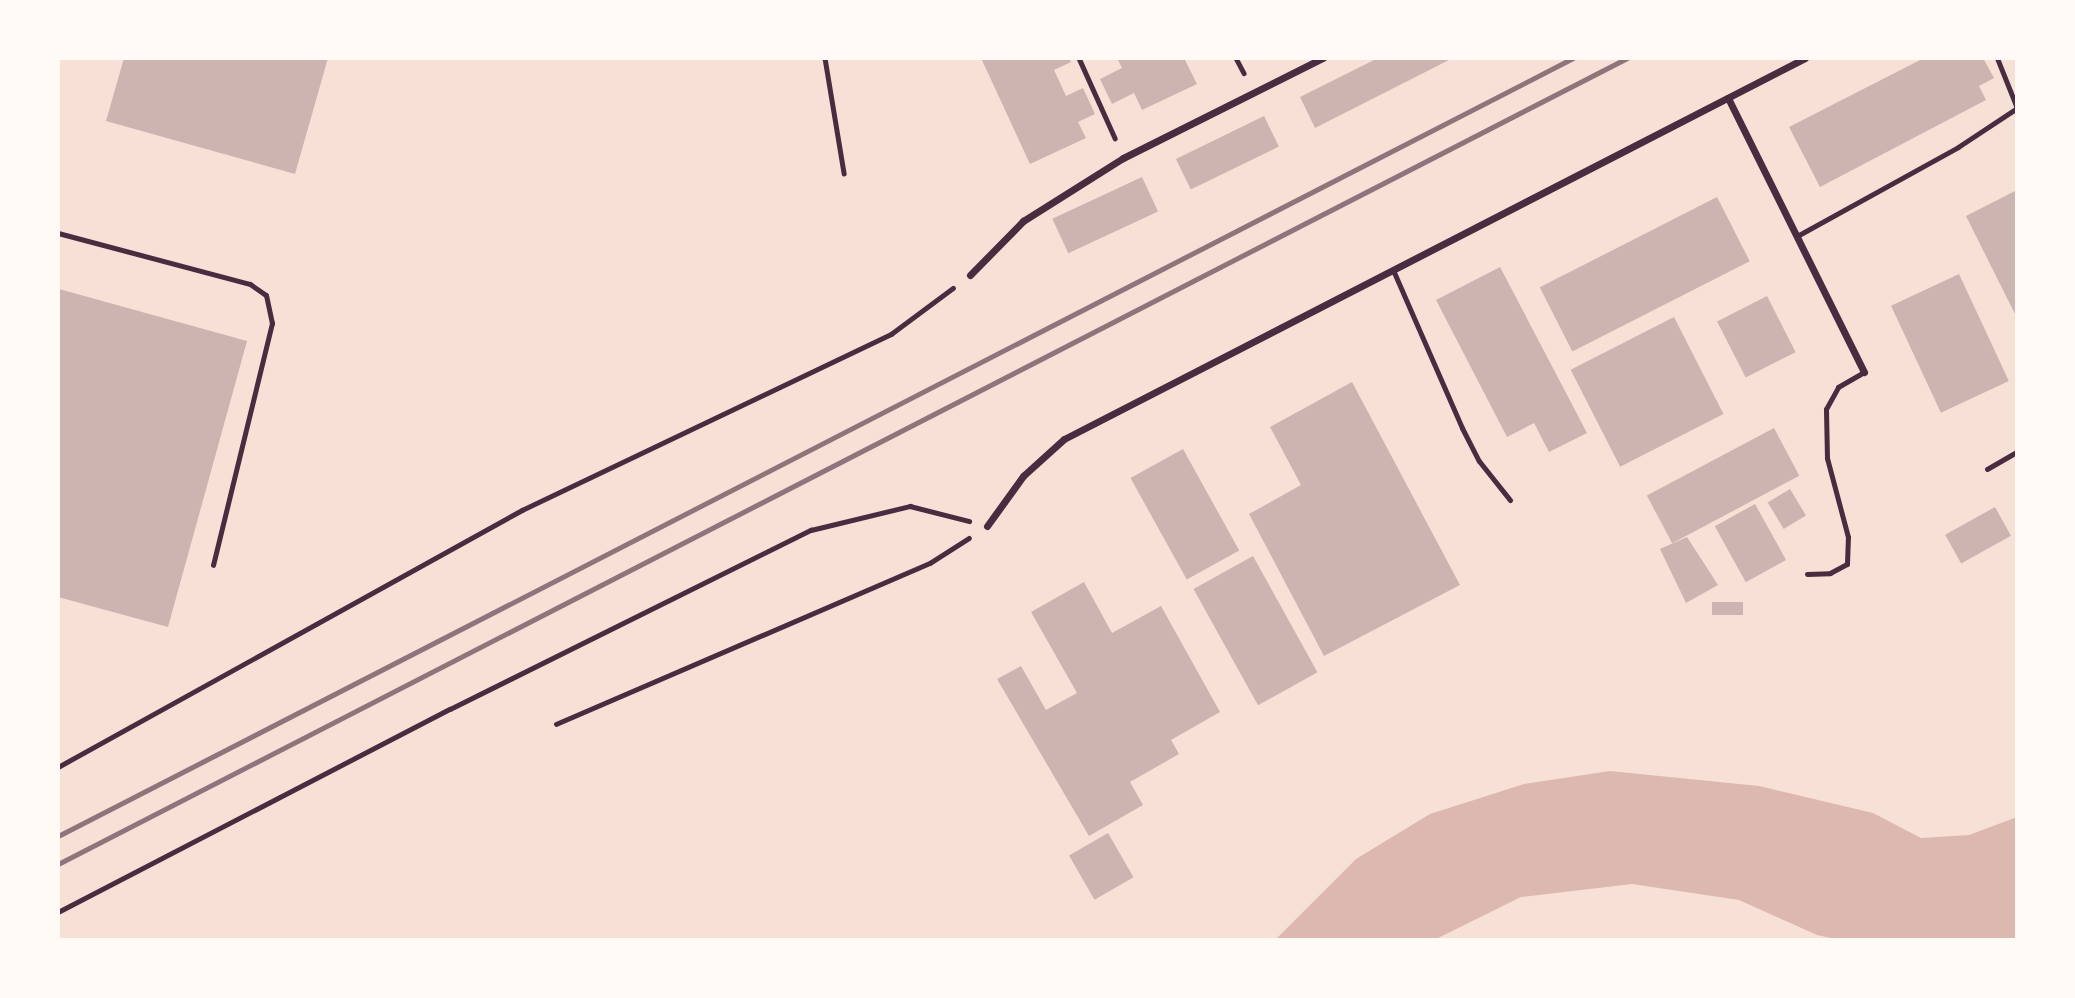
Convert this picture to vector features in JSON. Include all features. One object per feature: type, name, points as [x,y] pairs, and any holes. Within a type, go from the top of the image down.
[{"type":"street","points":[[970,275],[1023,221],[1123,158],[1323,58]]},
{"type":"street","points":[[988,526],[1023,476],[1064,439],[1805,58]]},
{"type":"street","points":[[1728,98],[1864,372]]},
{"type":"lane","points":[[1797,236],[1958,147],[2017,109],[1997,58]]},
{"type":"lane","points":[[58,233],[250,284],[266,295],[272,323],[213,565]]},
{"type":"lane","points":[[1393,270],[1461,428],[1479,461],[1510,500]]},
{"type":"lane","points":[[1807,574],[1830,573],[1847,564],[1848,537],[1827,458],[1826,409],[1838,387],[1864,372]]},
{"type":"lane","points":[[1987,469],[2017,452]]},
{"type":"path","points":[[825,58],[844,173]]},
{"type":"path","points":[[1080,58],[1123,158]]},
{"type":"path","points":[[58,767],[523,510],[891,334],[970,275]]},
{"type":"path","points":[[58,912],[450,709],[811,530],[910,506],[988,526]]},
{"type":"path","points":[[556,724],[930,563],[988,526]]},
{"type":"shaded area","points":[[1610,771],[1759,786],[1873,813],[1921,838],[1969,835],[2017,817],[2017,940],[1840,940],[1817,935],[1739,900],[1632,884],[1521,897],[1434,940],[1275,940],[1356,859],[1430,814],[1524,784]]},
{"type":"building","points":[[124,58],[328,58],[295,174],[106,121]]},
{"type":"building","points":[[981,58],[1069,58],[1071,62],[1054,70],[1066,96],[1083,88],[1095,114],[1078,122],[1086,138],[1030,164]]},
{"type":"building","points":[[1117,58],[1184,58],[1197,84],[1142,110],[1134,93],[1112,104],[1100,79],[1122,68]]},
{"type":"building","points":[[1378,58],[1453,58],[1315,128],[1300,97]]},
{"type":"building","points":[[1924,58],[1983,58],[1994,78],[1979,86],[1986,100],[1820,187],[1789,127]]},
{"type":"building","points":[[1264,116],[1279,147],[1191,190],[1176,159]]},
{"type":"building","points":[[1142,177],[1158,211],[1068,253],[1052,219]]},
{"type":"building","points":[[2017,190],[2017,318],[1966,216]]},
{"type":"building","points":[[1717,197],[1750,261],[1572,351],[1540,287]]},
{"type":"building","points":[[1500,267],[1587,433],[1549,452],[1534,423],[1507,437],[1436,300]]},
{"type":"building","points":[[1959,274],[2009,381],[1941,413],[1891,306]]},
{"type":"building","points":[[59,289],[247,341],[168,627],[58,597]]},
{"type":"building","points":[[1767,296],[1796,352],[1746,378],[1717,321]]},
{"type":"building","points":[[1674,317],[1723,414],[1620,467],[1571,370]]},
{"type":"building","points":[[1352,382],[1460,585],[1324,656],[1249,514],[1301,485],[1270,427]]},
{"type":"building","points":[[1774,428],[1799,476],[1672,543],[1647,496]]},
{"type":"building","points":[[1183,449],[1239,550],[1187,580],[1131,478]]},
{"type":"building","points":[[1790,489],[1806,516],[1784,529],[1768,502]]},
{"type":"building","points":[[1755,504],[1786,560],[1746,582],[1715,526]]},
{"type":"building","points":[[1995,507],[2011,536],[1961,563],[1945,535]]},
{"type":"building","points":[[1687,537],[1718,585],[1686,603],[1660,549]]},
{"type":"building","points":[[1253,556],[1317,672],[1258,705],[1194,589]]},
{"type":"building","points":[[1084,582],[1112,633],[1161,606],[1220,712],[1171,740],[1179,754],[1130,782],[1143,805],[1089,836],[997,679],[1021,666],[1046,710],[1077,693],[1031,612]]},
{"type":"building","points":[[1712,602],[1743,602],[1743,615],[1712,615]]},
{"type":"building","points":[[1108,833],[1134,877],[1095,900],[1069,855]]},
{"type":"railway","points":[[58,836],[1573,58]]},
{"type":"railway","points":[[58,864],[1627,58]]}]
